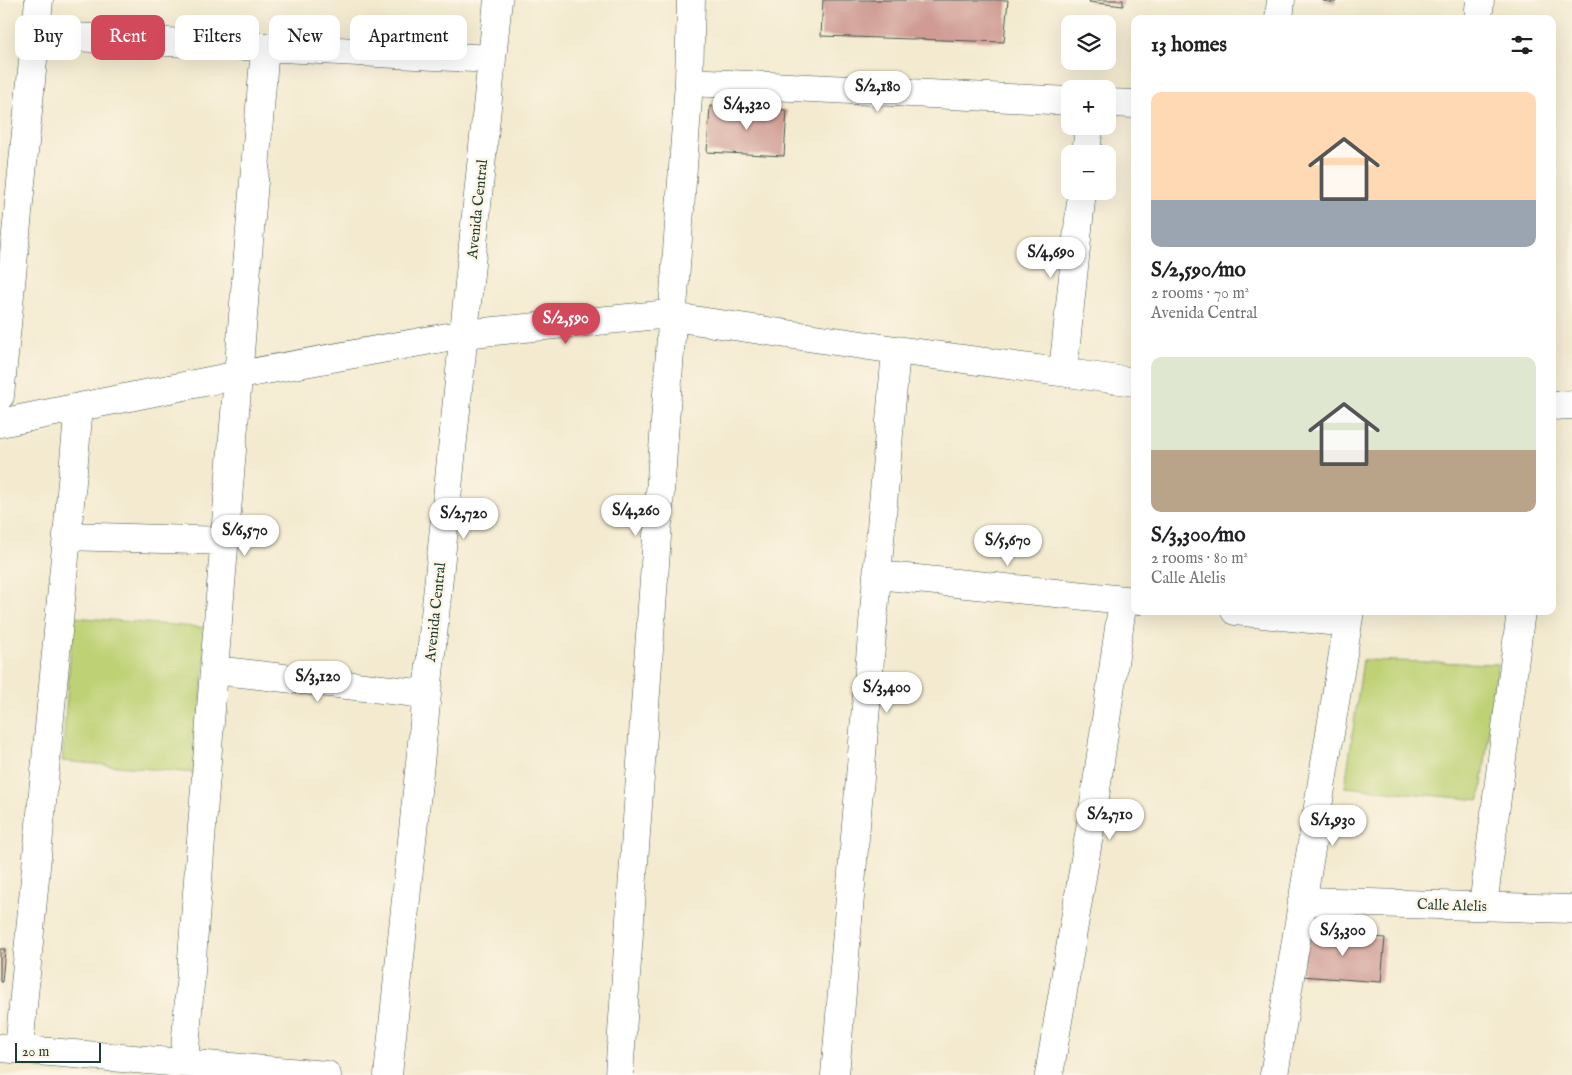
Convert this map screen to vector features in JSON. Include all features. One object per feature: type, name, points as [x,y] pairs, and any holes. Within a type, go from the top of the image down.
[{"type":"street","points":[[37,15],[39,0]]},
{"type":"street","name":"Avenida Central","points":[[388,1075],[498,0]]},
{"type":"street","points":[[619,1075],[689,82],[691,0]]},
{"type":"street","points":[[1279,15],[1281,0]]},
{"type":"street","points":[[1478,15],[1480,0]]},
{"type":"street","points":[[81,37],[492,59]]},
{"type":"street","points":[[184,1063],[265,47]]},
{"type":"street","points":[[0,396],[33,60]]},
{"type":"street","points":[[689,82],[1061,101]]},
{"type":"street","points":[[1116,103],[1131,104]]},
{"type":"street","points":[[1063,372],[1081,200]]},
{"type":"street","points":[[0,423],[239,375],[464,334],[659,315],[896,350],[1131,381]]},
{"type":"street","points":[[835,1075],[896,350]]},
{"type":"street","points":[[1556,406],[1572,405]]},
{"type":"street","points":[[79,407],[67,536],[9,1048],[327,1075]]},
{"type":"street","points":[[67,536],[225,541]]},
{"type":"street","points":[[877,575],[1129,600],[1049,1075]]},
{"type":"street","points":[[1274,1075],[1349,617],[1311,615]]},
{"type":"street","points":[[1483,906],[1520,615]]},
{"type":"street","points":[[214,670],[426,694]]},
{"type":"street","name":"Calle Alelis","points":[[1302,901],[1572,909]]},
{"type":"green space","points":[[73,617],[208,628],[194,773],[62,761]]},
{"type":"green space","points":[[1363,660],[1498,664],[1480,800],[1345,787]]},
{"type":"building","points":[[823,0],[1008,0],[1004,42],[821,36]]},
{"type":"building","points":[[1090,0],[1123,0],[1123,6],[1089,2]]},
{"type":"building","points":[[1323,0],[1336,0],[1335,3]]},
{"type":"building","points":[[710,106],[787,110],[784,156],[707,152]]},
{"type":"building","points":[[1305,932],[1385,938],[1381,982],[1301,976]]},
{"type":"building","points":[[0,949],[5,949],[2,982],[0,982]]}]
